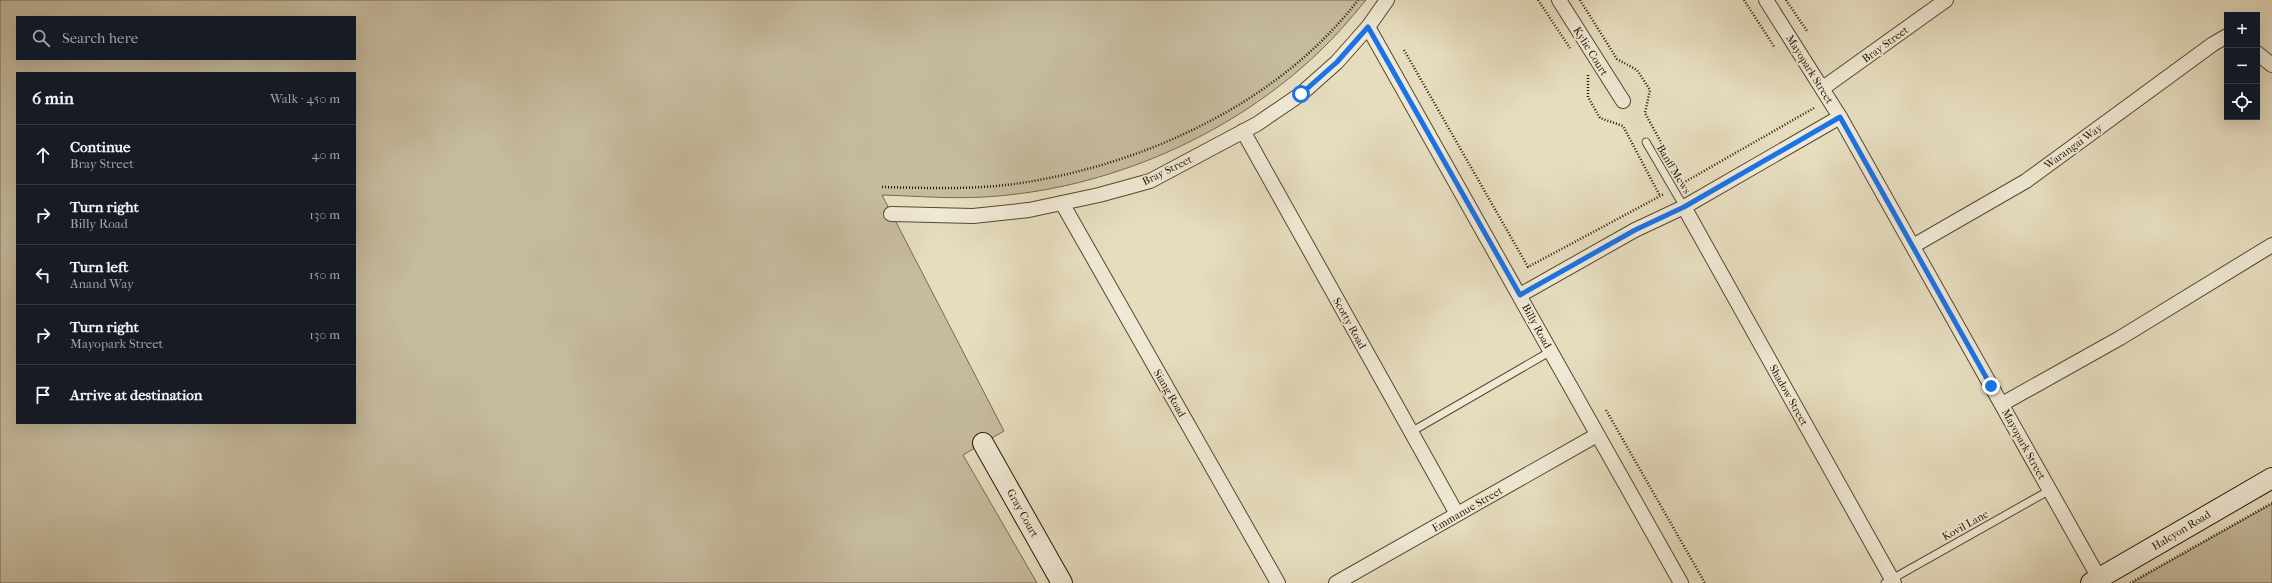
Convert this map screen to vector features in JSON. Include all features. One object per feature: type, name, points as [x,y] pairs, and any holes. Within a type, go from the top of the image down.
[{"type":"street","name":"Bray Street","points":[[891,214],[972,216],[1029,210],[1150,181],[1257,124],[1301,94],[1337,62],[1368,27],[1387,0]]},
{"type":"street","name":"Kylie Court","points":[[1559,0],[1623,101]]},
{"type":"street","name":"Mayopark Street","points":[[1766,0],[1840,117],[2050,490],[2095,581]]},
{"type":"street","name":"Bray Street","points":[[1823,88],[1946,0]]},
{"type":"street","name":"Billy Road","points":[[1368,27],[1681,583]]},
{"type":"street","name":"Warangai Way","points":[[1913,246],[2026,181],[2213,44],[2224,38]]},
{"type":"street","points":[[2260,55],[2272,65]]},
{"type":"street","points":[[1520,295],[1635,230],[1684,207],[1840,117]]},
{"type":"street","name":"Scotty Road","points":[[1243,131],[1457,514]]},
{"type":"street","name":"Siang Road","points":[[1062,203],[1278,583]]},
{"type":"street","name":"Shadow Street","points":[[1684,207],[1890,582]]},
{"type":"street","points":[[2002,404],[2120,338],[2272,245]]},
{"type":"street","name":"Emmanue Street","points":[[1336,583],[1597,435]]},
{"type":"street","name":"Gray Court","points":[[983,443],[1062,583]]},
{"type":"street","name":"Halcyon Road","points":[[2095,581],[2272,478]]},
{"type":"lane","name":"Banff Mews","points":[[1646,142],[1672,189],[1684,207]]},
{"type":"lane","points":[[1411,432],[1551,351]]},
{"type":"lane","name":"Kovil Lane","points":[[1890,582],[2050,490]]},
{"type":"path","points":[[882,187],[962,189],[1020,184],[1078,173],[1146,150],[1202,125],[1264,90],[1309,54],[1344,19],[1358,0]]},
{"type":"path","points":[[1538,0],[1572,51]]},
{"type":"path","points":[[1580,0],[1617,59],[1637,70],[1650,90],[1645,113],[1664,148]]},
{"type":"path","points":[[1744,0],[1775,48]]},
{"type":"path","points":[[1786,0],[1806,31]]},
{"type":"path","points":[[1404,50],[1528,268],[1684,183],[1814,108]]},
{"type":"path","points":[[1584,70],[1589,77],[1588,97],[1600,118],[1623,126],[1660,196]]},
{"type":"path","points":[[1680,176],[1684,183]]},
{"type":"path","points":[[1606,410],[1705,583]]},
{"type":"path","points":[[2130,583],[2272,503]]},
{"type":"shaded area","points":[[0,0],[1366,0],[1319,52],[1284,82],[1247,109],[1207,133],[1165,153],[1121,170],[1076,183],[1030,192],[971,198],[882,195],[1004,431],[963,455],[1037,583],[0,583]]},
{"type":"shaded area","points":[[2272,504],[2272,583],[2132,583]]},
{"type":"route","points":[[1301,94],[1337,62],[1368,27],[1520,295],[1635,230],[1684,207],[1840,117],[1991,386]]}]
